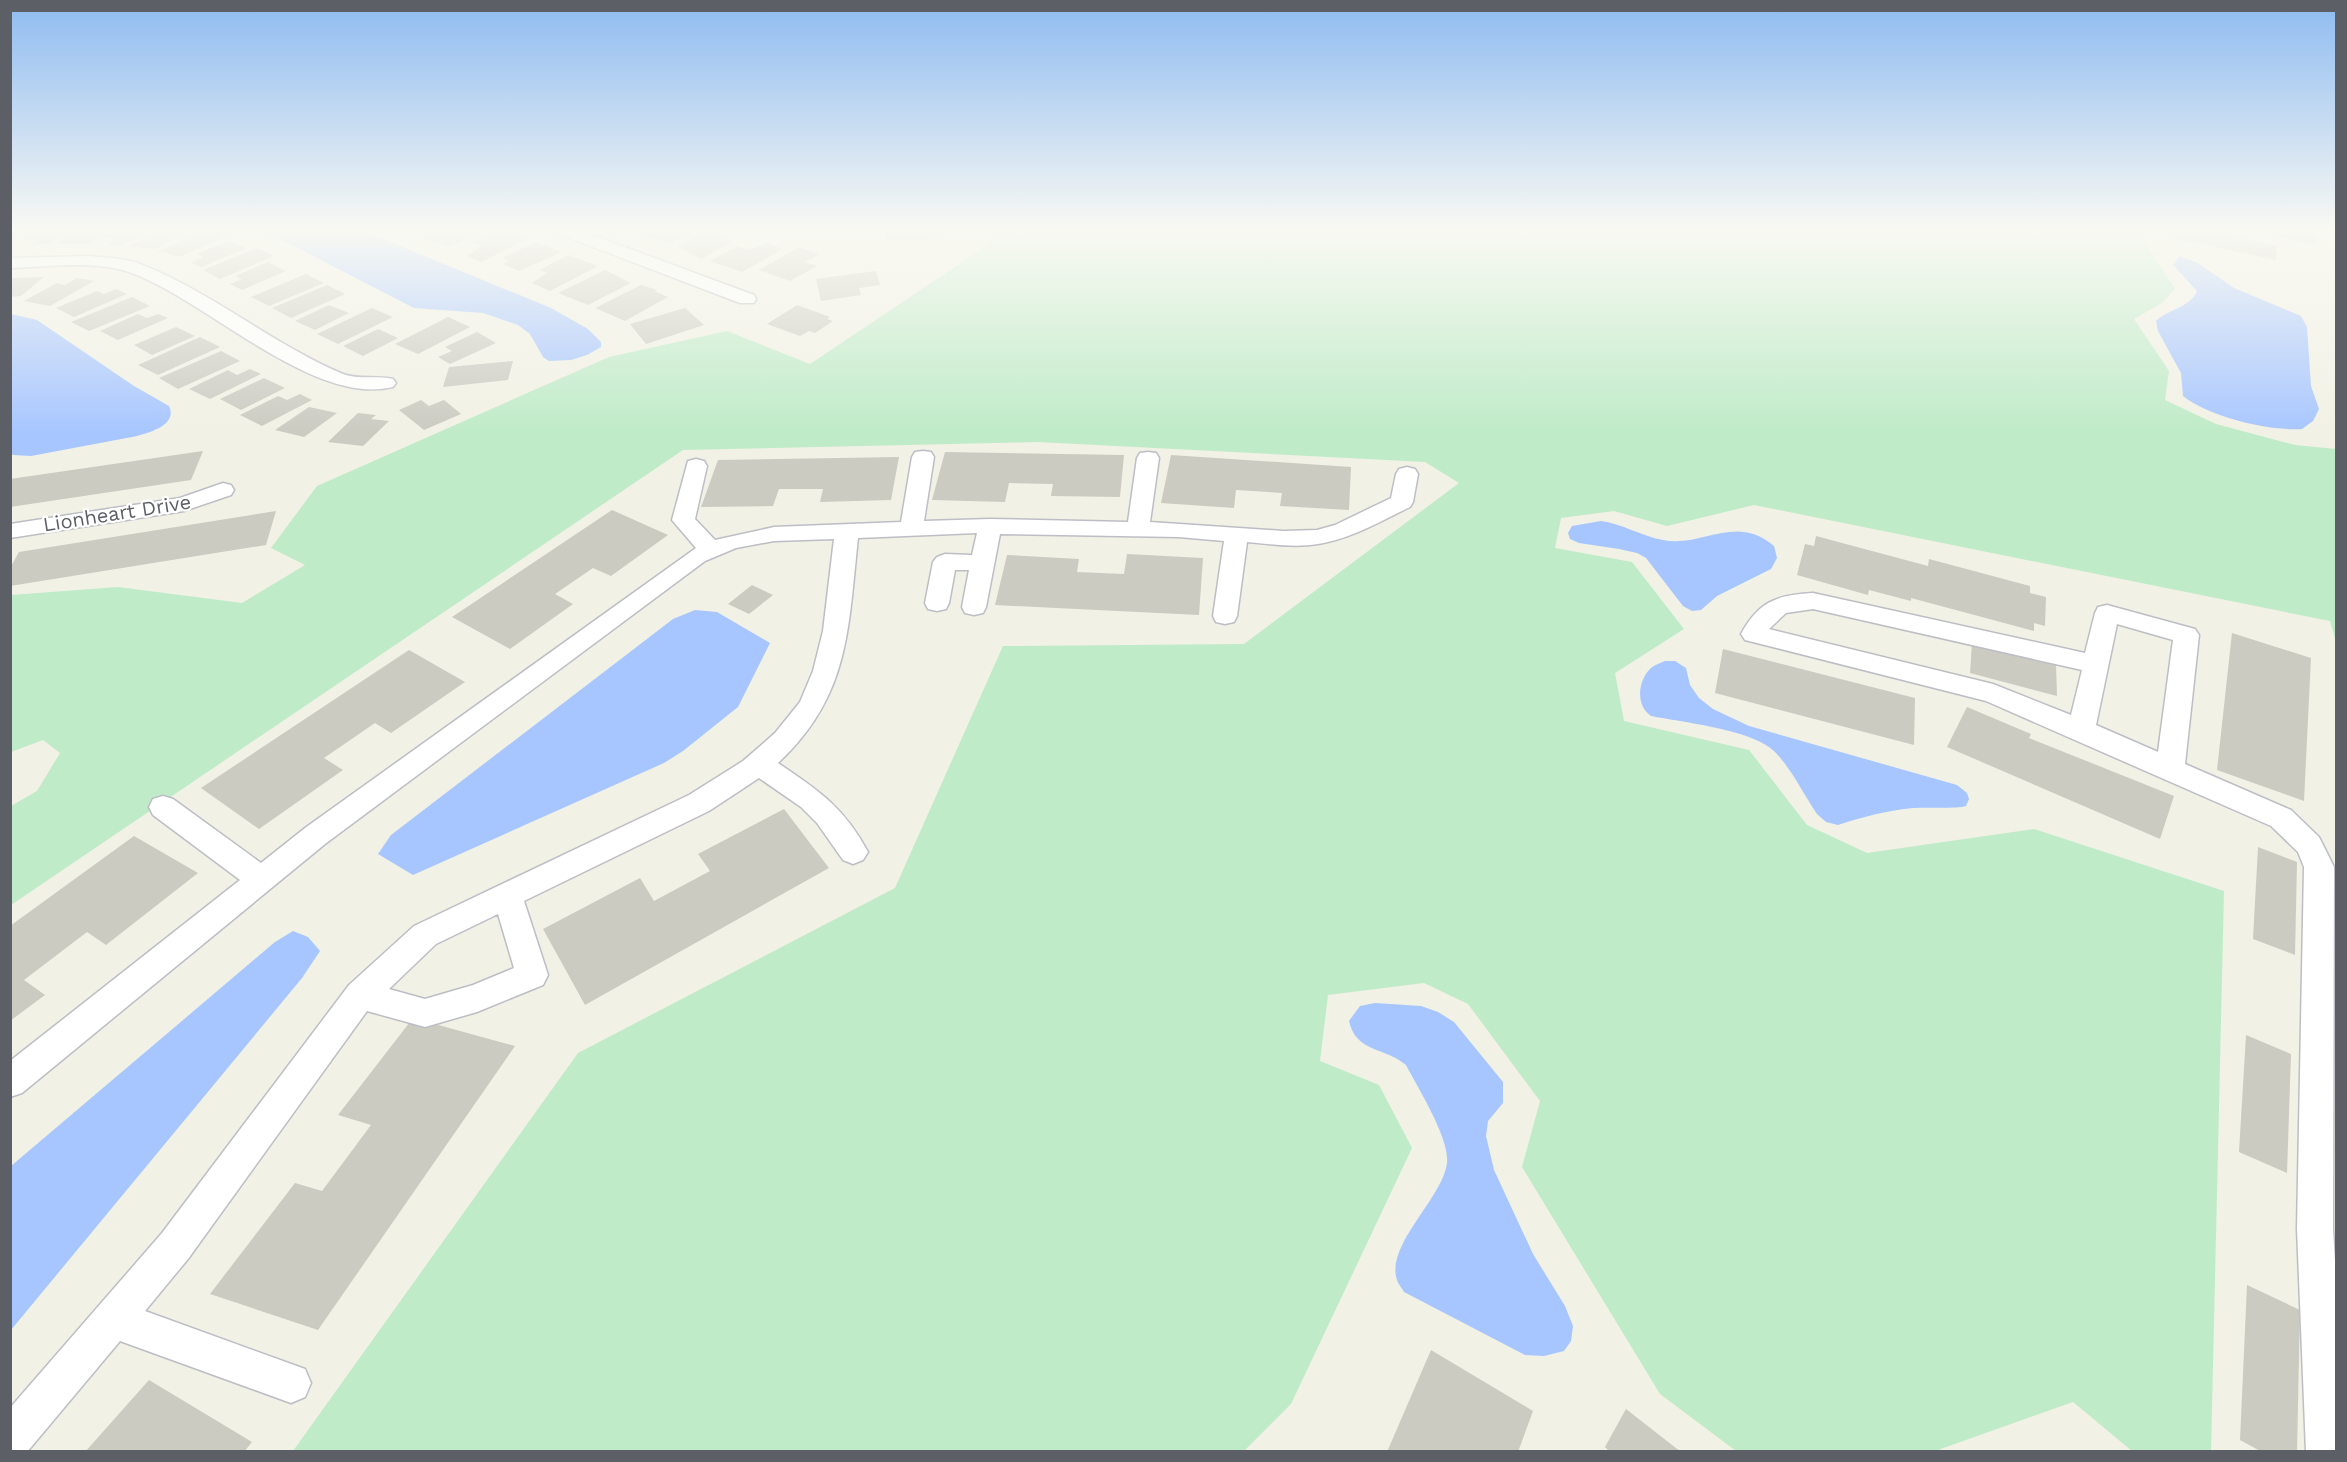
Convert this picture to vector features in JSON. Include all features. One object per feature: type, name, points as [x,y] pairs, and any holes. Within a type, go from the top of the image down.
[{"type":"street","points":[[192,298],[283,352],[336,378],[348,382],[386,383]]},
{"type":"street","points":[[911,528],[923,457]]},
{"type":"street","points":[[1138,529],[1148,458]]},
{"type":"street","points":[[696,466],[683,520],[711,550]]},
{"type":"street","points":[[10,1082],[315,836],[697,556],[730,542],[774,534],[911,528],[990,526],[1138,529],[1284,538],[1318,537],[1343,530],[1402,502],[1407,474]]},
{"type":"street","name":"Lionheart Drive","points":[[10,531],[184,504],[223,490]]},
{"type":"street","points":[[974,607],[990,526]]},
{"type":"street","points":[[10,1440],[175,1246],[360,995],[425,935],[699,803],[738,781],[802,720],[820,687],[831,651],[847,530]]},
{"type":"street","points":[[1225,616],[1237,534]]},
{"type":"street","points":[[938,603],[945,562],[983,562]]},
{"type":"street","points":[[2096,664],[1813,601],[1789,602],[1761,619],[1754,634],[1993,693],[2281,818],[2309,845],[2319,867],[2314,1229],[2327,1452]]},
{"type":"street","points":[[2081,730],[2107,613],[2186,635],[2170,770]]},
{"type":"street","points":[[758,764],[811,798],[827,815],[853,852]]},
{"type":"street","points":[[162,807],[261,879]]},
{"type":"street","points":[[360,995],[425,1013],[477,998],[532,975],[507,894]]},
{"type":"street","points":[[113,1319],[291,1383]]},
{"type":"green space","points":[[908,298],[2166,298],[2134,319],[2169,371],[2165,400],[2216,424],[2295,445],[2336,449],[2336,642],[2330,621],[1754,505],[1667,526],[1614,511],[1561,518],[1555,548],[1632,562],[1684,629],[1615,673],[1624,721],[1749,750],[1807,825],[1867,853],[2034,829],[2224,891],[2211,1451],[2132,1451],[2073,1402],[1935,1451],[1736,1451],[1660,1394],[1522,1167],[1540,1101],[1468,1004],[1424,983],[1328,995],[1320,1061],[1379,1085],[1412,1148],[1291,1404],[1244,1451],[293,1451],[578,1053],[895,888],[1003,646],[1244,644],[1459,483],[1425,462],[1038,442],[683,450],[11,905],[11,806],[37,791],[60,753],[43,740],[11,752],[11,595],[118,587],[242,603],[305,565],[271,548],[317,486],[609,357],[727,331],[810,364]]},
{"type":"water","points":[[395,298],[527,298],[551,308],[588,329],[601,342],[601,347],[571,360],[549,361],[543,357],[530,334],[518,325],[483,313],[414,308]]},
{"type":"water","points":[[2192,298],[2258,298],[2301,316],[2307,327],[2311,386],[2319,409],[2313,421],[2302,429],[2256,425],[2223,416],[2194,404],[2183,396],[2181,373],[2158,331],[2156,321]]},
{"type":"water","points":[[11,314],[37,320],[134,386],[169,406],[171,413],[169,419],[159,428],[132,437],[31,456],[13,455],[10,453]]},
{"type":"water","points":[[1601,521],[1663,540],[1692,540],[1732,532],[1746,532],[1774,546],[1777,558],[1771,569],[1717,596],[1701,610],[1692,611],[1683,606],[1646,558],[1637,553],[1579,543],[1570,539],[1568,533],[1572,526]]},
{"type":"water","points":[[695,610],[717,612],[770,643],[738,707],[683,751],[664,763],[413,875],[378,854],[391,835],[673,619]]},
{"type":"water","points":[[1665,661],[1675,661],[1686,668],[1690,685],[1699,698],[1713,709],[1749,726],[1957,785],[1967,793],[1969,799],[1966,806],[1904,809],[1838,825],[1826,822],[1817,814],[1781,758],[1765,744],[1735,733],[1651,716],[1646,711],[1642,706],[1640,692],[1643,679],[1652,667]]},
{"type":"water","points":[[293,931],[308,937],[320,951],[302,978],[11,1330],[11,1166],[275,942]]},
{"type":"water","points":[[1375,1003],[1421,1006],[1438,1012],[1454,1022],[1503,1082],[1503,1103],[1488,1121],[1486,1136],[1494,1170],[1533,1254],[1565,1306],[1573,1326],[1571,1341],[1564,1351],[1544,1356],[1525,1355],[1404,1292],[1398,1283],[1396,1266],[1399,1252],[1443,1177],[1447,1153],[1439,1128],[1406,1065],[1365,1044],[1353,1031],[1349,1021],[1360,1006]]},
{"type":"building","points":[[29,298],[64,298],[50,306],[24,301]]},
{"type":"building","points":[[80,298],[117,298],[74,317],[56,308]]},
{"type":"building","points":[[129,298],[134,298],[150,306],[89,331],[71,322]]},
{"type":"building","points":[[253,298],[288,298],[269,306]]},
{"type":"building","points":[[295,298],[335,298],[291,318],[272,308]]},
{"type":"building","points":[[571,298],[601,298],[588,305]]},
{"type":"building","points":[[615,298],[666,298],[625,321],[595,308]]},
{"type":"building","points":[[820,298],[839,298],[821,301]]},
{"type":"building","points":[[329,305],[349,313],[315,330],[295,321]]},
{"type":"building","points":[[797,305],[830,317],[827,319],[833,321],[815,333],[809,331],[800,336],[767,324]]},
{"type":"building","points":[[372,308],[393,317],[338,344],[317,334]]},
{"type":"building","points":[[685,308],[704,325],[646,344],[630,324]]},
{"type":"building","points":[[138,314],[147,318],[158,314],[168,318],[118,340],[100,331]]},
{"type":"building","points":[[448,317],[470,327],[418,354],[395,344]]},
{"type":"building","points":[[176,327],[195,336],[152,355],[134,345]]},
{"type":"building","points":[[378,329],[398,338],[363,356],[343,346]]},
{"type":"building","points":[[477,332],[496,343],[450,364],[438,357],[452,351],[445,347]]},
{"type":"building","points":[[200,337],[220,347],[158,375],[138,365]]},
{"type":"building","points":[[221,351],[240,361],[178,389],[159,378]]},
{"type":"building","points":[[513,361],[508,380],[443,387],[449,367]]},
{"type":"building","points":[[250,369],[261,374],[210,399],[189,389],[228,370],[237,375]]},
{"type":"building","points":[[264,378],[285,388],[241,410],[220,399]]},
{"type":"building","points":[[300,394],[312,400],[262,426],[240,415],[278,396],[287,400]]},
{"type":"building","points":[[421,400],[429,406],[444,400],[461,414],[424,430],[399,410]]},
{"type":"building","points":[[309,407],[337,413],[304,437],[275,430]]},
{"type":"building","points":[[358,413],[376,415],[371,419],[389,421],[363,446],[328,442]]},
{"type":"building","points":[[203,451],[191,480],[10,507],[10,479]]},
{"type":"building","points":[[945,452],[1124,455],[1120,497],[1051,496],[1053,484],[1009,483],[1005,502],[932,500]]},
{"type":"building","points":[[1171,455],[1351,467],[1349,510],[1280,506],[1282,493],[1236,490],[1234,508],[1161,503]]},
{"type":"building","points":[[899,457],[891,500],[820,502],[823,489],[779,489],[773,506],[701,507],[718,460]]},
{"type":"building","points":[[612,510],[668,535],[611,576],[593,568],[555,594],[573,604],[510,649],[452,617]]},
{"type":"building","points":[[276,511],[266,545],[10,586],[10,568],[19,552]]},
{"type":"building","points":[[1816,536],[1928,566],[1929,559],[2030,586],[2030,593],[2046,597],[2045,626],[2034,623],[2034,631],[1911,598],[1911,601],[1869,590],[1868,595],[1797,575],[1805,544],[1814,546]]},
{"type":"building","points":[[1127,554],[1203,558],[1199,615],[995,605],[1007,555],[1079,559],[1077,572],[1124,574]]},
{"type":"building","points":[[752,585],[773,595],[749,614],[728,604]]},
{"type":"building","points":[[2232,633],[2311,658],[2304,801],[2217,770]]},
{"type":"building","points":[[1972,643],[2056,665],[2057,696],[1970,673]]},
{"type":"building","points":[[1723,649],[1915,698],[1914,745],[1715,693]]},
{"type":"building","points":[[409,650],[465,682],[391,733],[375,723],[324,758],[343,770],[259,829],[201,788]]},
{"type":"building","points":[[1967,707],[2031,734],[2029,738],[2174,796],[2160,839],[1947,747]]},
{"type":"building","points":[[784,809],[829,868],[585,1005],[543,929],[640,878],[654,901],[710,871],[698,854]]},
{"type":"building","points":[[134,836],[198,873],[106,945],[87,932],[24,980],[45,995],[10,1021],[10,926]]},
{"type":"building","points":[[2258,847],[2297,862],[2295,955],[2253,939]]},
{"type":"building","points":[[413,1018],[515,1046],[318,1330],[210,1294],[295,1183],[322,1191],[371,1125],[338,1115]]},
{"type":"building","points":[[2246,1035],[2291,1054],[2287,1173],[2239,1152]]},
{"type":"building","points":[[2247,1285],[2300,1310],[2297,1452],[2262,1452],[2240,1440]]},
{"type":"building","points":[[1431,1350],[1533,1411],[1518,1452],[1387,1452]]},
{"type":"building","points":[[149,1380],[252,1442],[244,1452],[85,1452]]},
{"type":"building","points":[[1626,1409],[1681,1452],[1610,1452],[1605,1447]]}]
